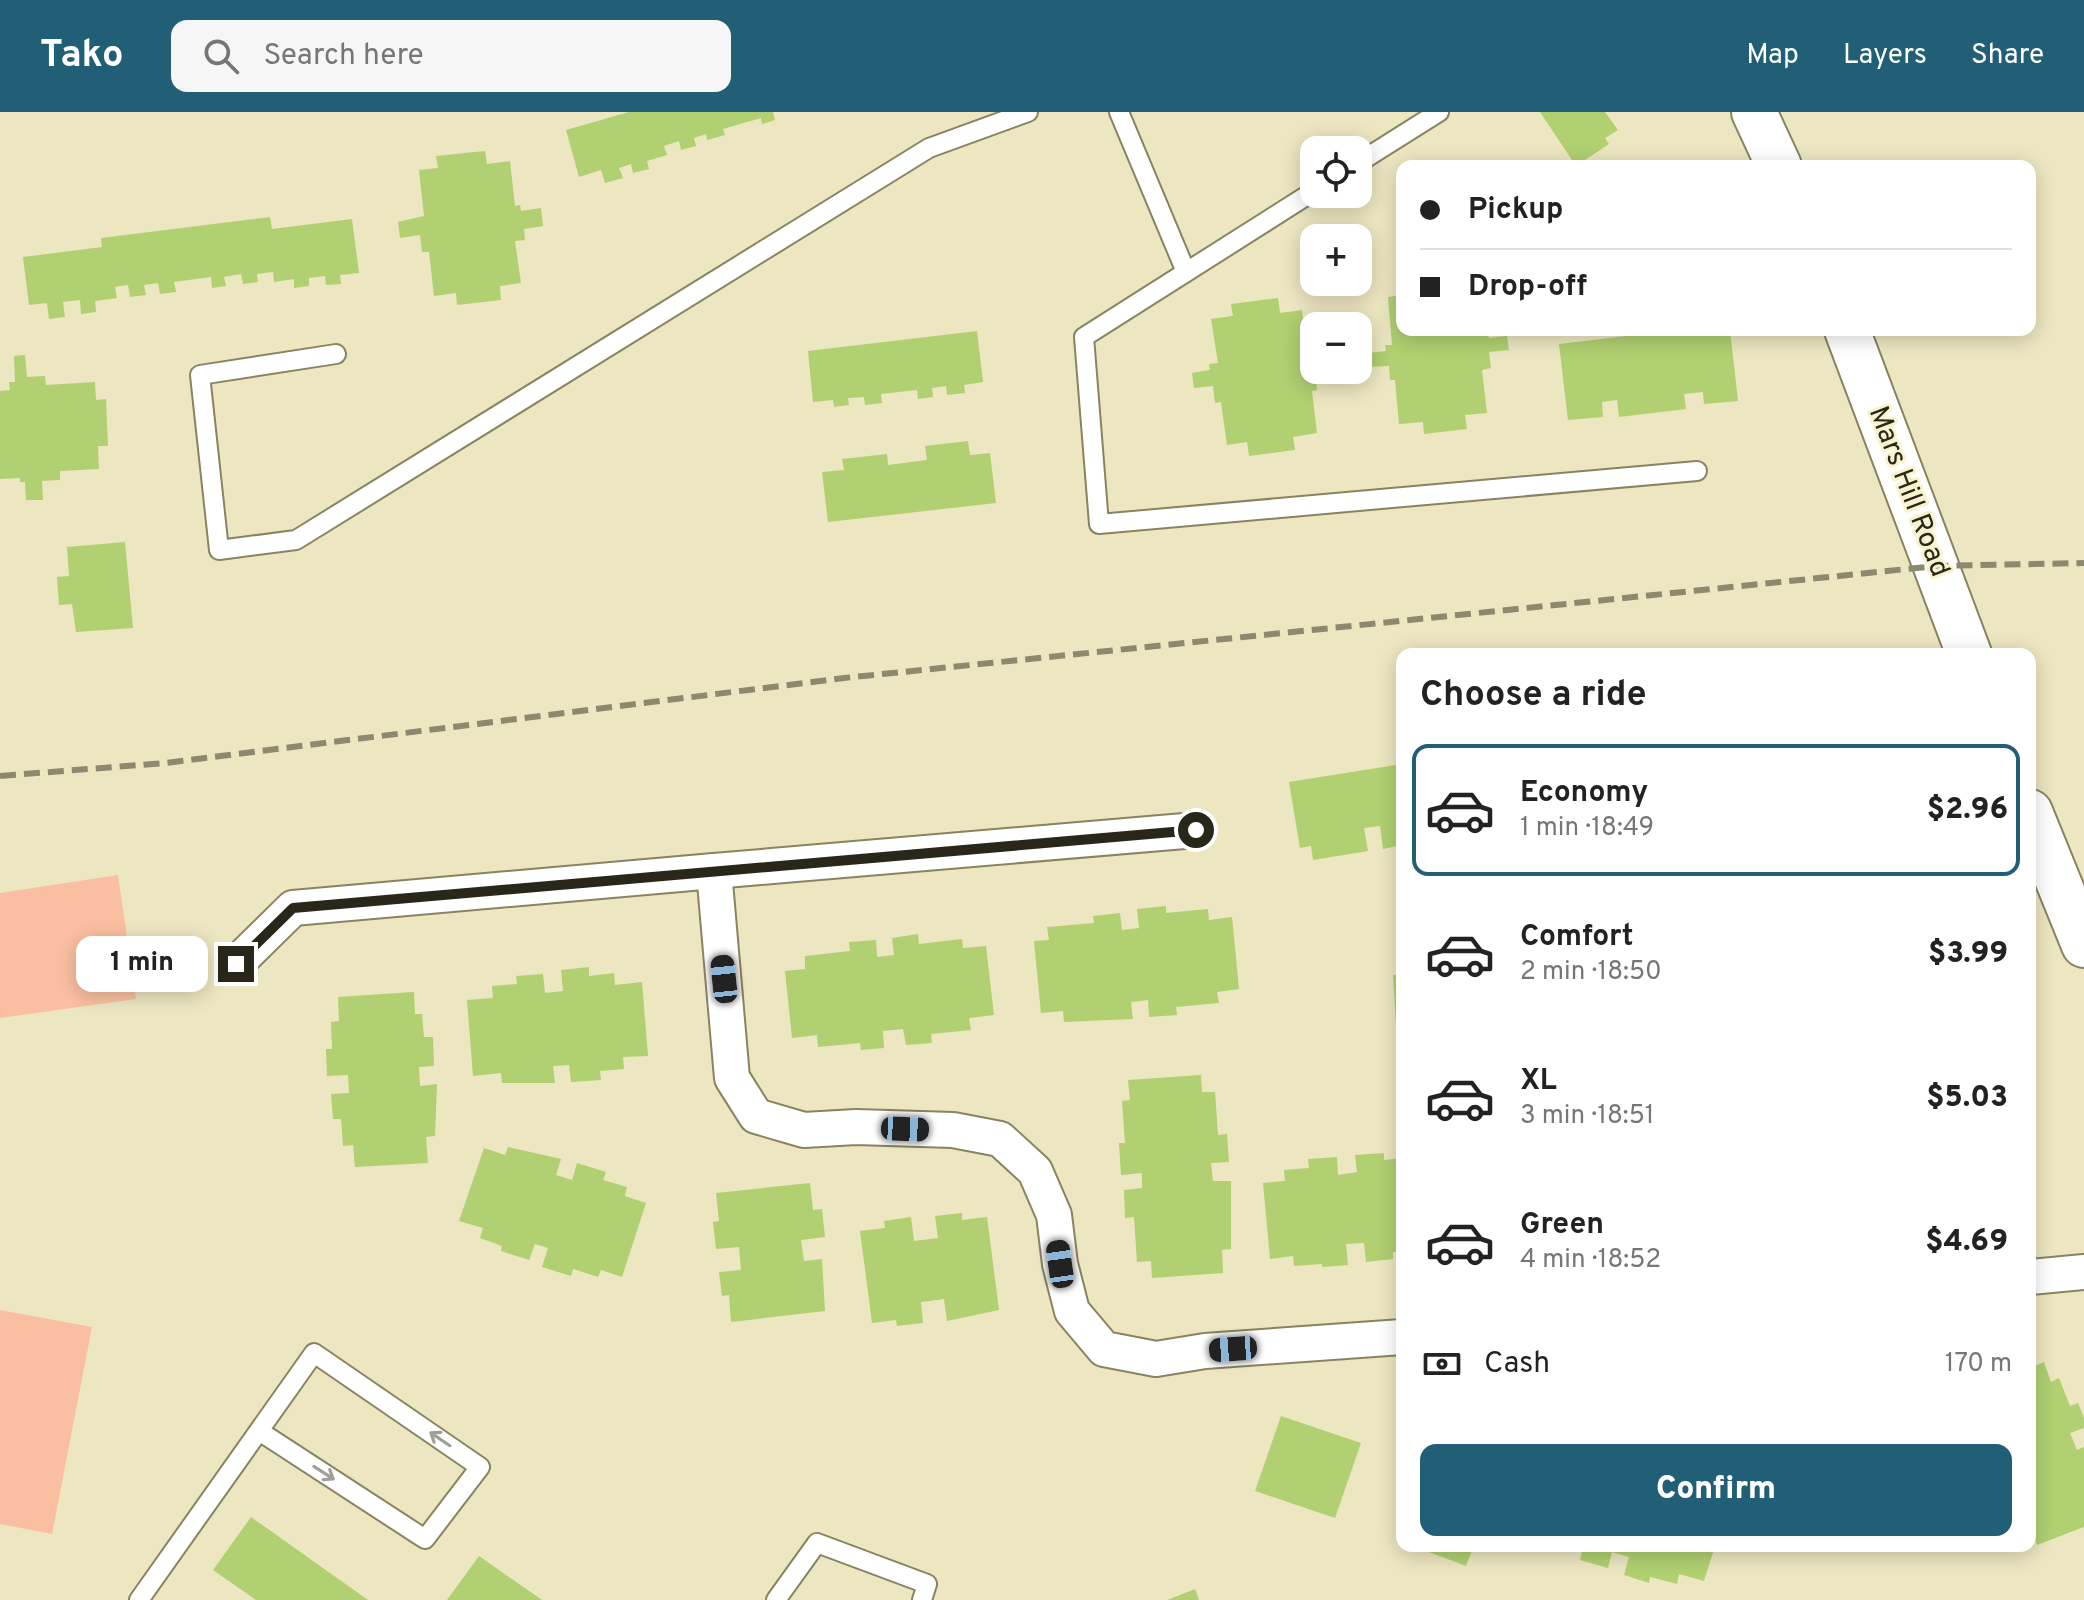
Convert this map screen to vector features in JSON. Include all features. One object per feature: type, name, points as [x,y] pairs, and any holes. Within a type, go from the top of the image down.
[{"type":"street","points":[[1754,112],[1776,160]]},
{"type":"street","name":"Mars Hill Road","points":[[1849,336],[1967,648]]},
{"type":"street","points":[[2036,827],[2084,945]]},
{"type":"street","points":[[236,964],[293,908],[1196,830]]},
{"type":"street","points":[[714,871],[732,1078],[756,1116],[804,1130],[856,1127],[953,1130],[1000,1139],[1035,1171],[1054,1215],[1060,1264],[1072,1311],[1104,1349],[1156,1359],[1205,1351],[1396,1337]]},
{"type":"street","points":[[2036,1276],[2084,1272]]},
{"type":"lane","points":[[336,354],[200,375],[219,550],[296,540],[929,148],[1028,112]]},
{"type":"lane","points":[[1119,112],[1186,272]]},
{"type":"lane","points":[[1372,154],[1439,112]]},
{"type":"lane","points":[[1300,200],[1084,337],[1099,524],[1697,471]]},
{"type":"lane","points":[[139,1600],[314,1353],[480,1467],[425,1539],[259,1431]]},
{"type":"lane","points":[[776,1600],[817,1543],[927,1584],[922,1600]]},
{"type":"shaded area","points":[[118,875],[136,999],[0,1018],[0,893]]},
{"type":"shaded area","points":[[0,1310],[92,1327],[52,1534],[0,1524]]},
{"type":"building","points":[[629,112],[773,112],[775,120],[762,124],[761,118],[723,129],[725,135],[707,140],[706,134],[694,138],[696,146],[681,150],[679,141],[664,146],[667,155],[647,161],[649,169],[633,173],[631,164],[619,168],[623,178],[605,183],[601,170],[579,177],[566,130]]},
{"type":"building","points":[[1540,112],[1605,112],[1618,130],[1605,138],[1609,144],[1585,160],[1572,160]]},
{"type":"building","points":[[485,151],[487,164],[510,161],[515,206],[520,205],[521,211],[541,208],[543,226],[524,229],[525,240],[515,241],[521,283],[500,286],[501,300],[457,305],[456,293],[434,296],[429,252],[422,252],[420,235],[400,238],[398,222],[424,216],[419,170],[438,168],[436,156]]},
{"type":"building","points":[[270,217],[272,229],[352,219],[359,273],[340,275],[341,284],[326,285],[325,276],[309,278],[309,286],[294,288],[294,279],[274,282],[273,272],[257,274],[258,282],[243,284],[241,274],[224,277],[226,286],[212,288],[211,277],[174,282],[176,292],[160,294],[158,283],[144,285],[146,295],[130,297],[128,285],[115,287],[117,298],[95,301],[96,312],[81,314],[80,300],[63,302],[65,317],[49,319],[47,303],[29,305],[23,257],[102,247],[101,238]]},
{"type":"building","points":[[1396,296],[1396,336],[1507,336],[1509,350],[1489,352],[1491,368],[1482,370],[1487,413],[1465,415],[1467,429],[1424,434],[1423,422],[1399,424],[1395,380],[1390,380],[1389,366],[1372,367],[1372,352],[1386,351],[1385,345],[1392,345],[1388,297]]},
{"type":"building","points":[[1278,298],[1280,313],[1302,310],[1300,384],[1316,384],[1317,390],[1312,391],[1317,433],[1293,437],[1295,450],[1249,456],[1247,442],[1227,445],[1221,402],[1215,403],[1213,386],[1194,388],[1192,373],[1210,370],[1209,364],[1218,363],[1211,319],[1233,316],[1231,304]]},
{"type":"building","points":[[977,331],[983,382],[964,385],[965,393],[947,395],[946,386],[932,388],[933,397],[918,399],[917,390],[881,394],[882,403],[865,405],[864,397],[848,398],[849,405],[834,407],[833,400],[813,402],[808,351]]},
{"type":"building","points":[[1626,336],[1731,336],[1738,401],[1704,404],[1703,392],[1684,394],[1686,409],[1619,417],[1617,400],[1602,402],[1603,417],[1568,420],[1559,344]]},
{"type":"building","points":[[25,355],[27,377],[45,376],[46,385],[95,382],[96,400],[106,399],[108,446],[98,446],[99,469],[60,471],[60,480],[42,481],[43,500],[26,500],[25,482],[20,482],[20,478],[0,479],[0,391],[10,390],[9,382],[15,382],[14,356]]},
{"type":"building","points":[[968,441],[970,455],[990,453],[996,503],[828,522],[822,472],[844,470],[842,459],[887,454],[888,465],[927,460],[925,446]]},
{"type":"building","points":[[125,542],[133,628],[76,632],[72,604],[59,605],[57,577],[69,576],[67,547]]},
{"type":"building","points":[[1396,765],[1396,846],[1383,849],[1380,826],[1364,828],[1368,851],[1313,860],[1311,846],[1300,848],[1289,782]]},
{"type":"building","points":[[1166,906],[1166,913],[1208,909],[1209,920],[1232,917],[1239,989],[1217,992],[1219,1003],[1176,1007],[1177,1015],[1149,1017],[1148,1000],[1131,1002],[1133,1019],[1064,1022],[1063,1011],[1041,1013],[1034,941],[1049,940],[1047,927],[1094,923],[1093,916],[1120,913],[1122,930],[1139,928],[1137,909]]},
{"type":"building","points":[[918,934],[919,944],[962,939],[963,948],[986,946],[994,1015],[969,1018],[971,1030],[931,1034],[932,1043],[906,1045],[903,1029],[883,1031],[884,1048],[861,1050],[860,1043],[818,1047],[817,1035],[792,1038],[785,971],[805,969],[805,956],[850,951],[849,942],[876,940],[877,957],[894,955],[892,938]]},
{"type":"building","points":[[589,967],[589,976],[614,973],[615,985],[642,982],[648,1056],[623,1057],[624,1069],[600,1071],[601,1080],[571,1082],[569,1065],[553,1066],[555,1083],[502,1083],[501,1073],[473,1076],[467,1000],[493,998],[492,986],[517,984],[516,976],[543,974],[545,993],[563,991],[561,970]]},
{"type":"building","points":[[1393,975],[1396,975],[1396,1024]]},
{"type":"building","points":[[414,992],[415,1014],[422,1014],[424,1037],[433,1037],[434,1066],[419,1067],[420,1086],[437,1084],[435,1136],[426,1137],[428,1163],[355,1167],[353,1145],[343,1146],[341,1119],[333,1119],[331,1094],[349,1093],[348,1075],[327,1076],[326,1049],[332,1049],[331,1022],[339,1021],[338,997]]},
{"type":"building","points":[[1201,1075],[1202,1092],[1215,1092],[1218,1135],[1227,1134],[1229,1162],[1211,1163],[1213,1181],[1231,1181],[1231,1249],[1222,1250],[1223,1273],[1152,1278],[1151,1261],[1137,1262],[1134,1217],[1125,1218],[1124,1190],[1142,1188],[1142,1173],[1121,1175],[1119,1143],[1125,1143],[1122,1101],[1130,1100],[1128,1080]]},
{"type":"building","points":[[508,1147],[561,1159],[556,1175],[572,1180],[577,1163],[606,1172],[603,1180],[627,1187],[625,1196],[646,1203],[622,1277],[601,1270],[598,1277],[573,1269],[571,1276],[542,1267],[548,1248],[535,1244],[529,1260],[501,1251],[502,1246],[480,1238],[483,1228],[459,1221],[484,1148],[505,1155]]},
{"type":"building","points":[[1384,1153],[1384,1160],[1396,1159],[1396,1252],[1393,1252],[1393,1259],[1366,1262],[1364,1243],[1346,1244],[1348,1265],[1294,1266],[1293,1256],[1270,1259],[1263,1183],[1285,1181],[1284,1170],[1309,1168],[1308,1159],[1337,1157],[1338,1175],[1357,1172],[1355,1155]]},
{"type":"building","points":[[810,1183],[813,1210],[822,1209],[825,1237],[801,1240],[804,1261],[822,1259],[825,1311],[731,1322],[729,1295],[722,1296],[719,1272],[741,1270],[739,1247],[716,1249],[713,1222],[719,1221],[716,1193]]},
{"type":"building","points":[[962,1213],[962,1220],[987,1217],[999,1310],[947,1321],[944,1299],[921,1302],[923,1323],[897,1326],[896,1320],[872,1323],[860,1231],[885,1228],[884,1221],[911,1217],[914,1241],[938,1238],[935,1216]]},
{"type":"building","points":[[2044,1362],[2051,1382],[2059,1378],[2070,1406],[2078,1403],[2084,1418],[2084,1428],[2070,1433],[2077,1450],[2084,1447],[2084,1527],[2037,1545],[2036,1542],[2036,1365]]},
{"type":"building","points":[[1281,1416],[1361,1443],[1335,1518],[1255,1491]]},
{"type":"building","points":[[251,1517],[368,1600],[256,1600],[213,1570]]},
{"type":"building","points":[[1429,1552],[1472,1552],[1466,1566]]},
{"type":"building","points":[[1582,1552],[1612,1552],[1608,1568],[1580,1560]]},
{"type":"building","points":[[1612,1552],[1713,1552],[1704,1581],[1679,1574],[1677,1584],[1650,1577],[1649,1583],[1624,1575],[1629,1557]]},
{"type":"building","points":[[479,1556],[542,1600],[447,1600]]},
{"type":"building","points":[[1195,1589],[1199,1600],[1167,1600]]},
{"type":"railway","points":[[0,776],[165,763],[844,678],[1936,566],[2084,563]]},
{"type":"route","points":[[236,964],[293,908],[1196,830]]}]
